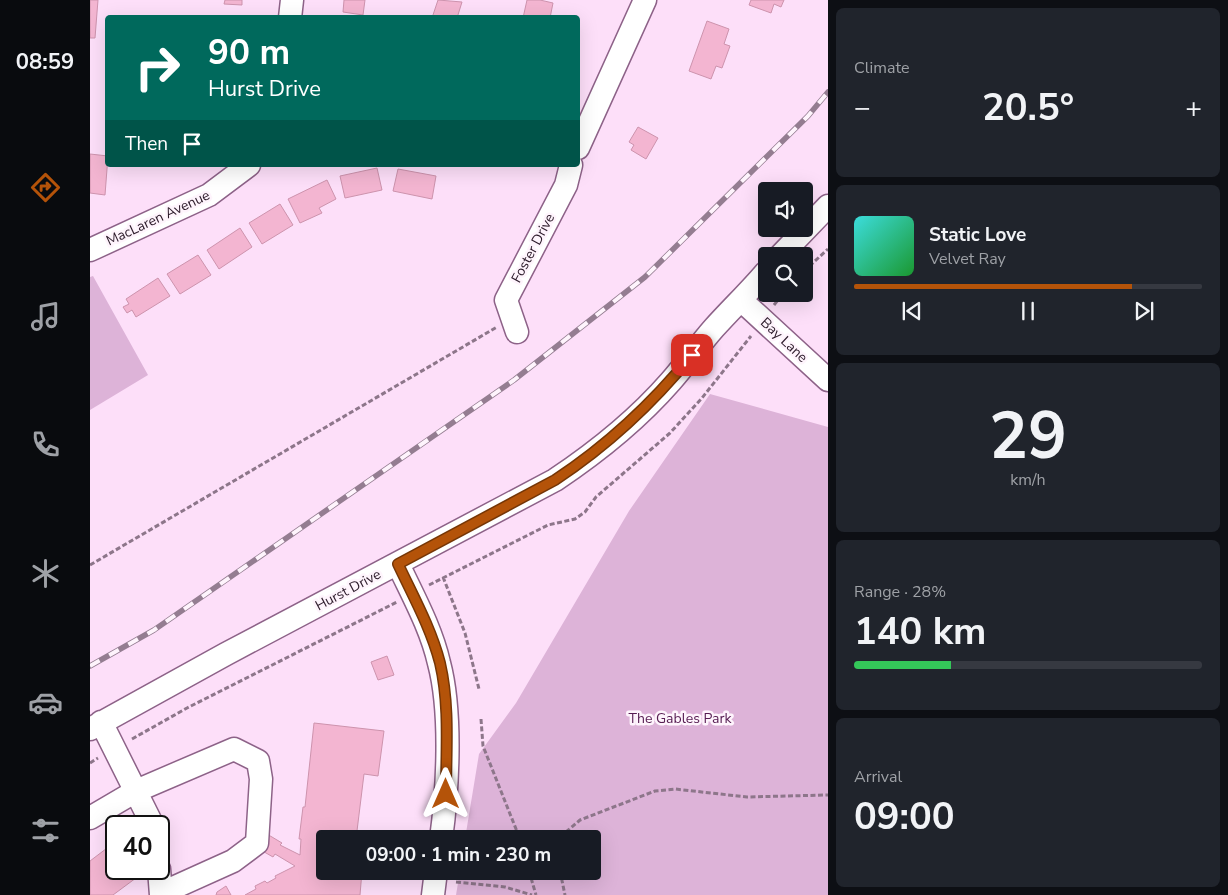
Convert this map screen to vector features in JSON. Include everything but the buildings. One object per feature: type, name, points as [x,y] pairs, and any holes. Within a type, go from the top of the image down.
[{"type":"street","points":[[290,15],[292,0]]},
{"type":"street","points":[[580,144],[645,0]]},
{"type":"street","name":"MacLaren Avenue","points":[[90,250],[209,195],[246,167]]},
{"type":"street","name":"Foster Drive","points":[[515,325],[506,300],[566,185],[571,167]]},
{"type":"street","points":[[789,247],[828,206]]},
{"type":"street","name":"Hurst Drive","points":[[95,726],[555,480],[604,445],[641,412],[670,382],[714,328],[758,281]]},
{"type":"street","name":"Bay Lane","points":[[741,300],[828,380]]},
{"type":"street","points":[[398,564],[433,642],[444,682],[446,704],[446,794],[442,830]]},
{"type":"street","points":[[95,726],[136,791],[148,815]]},
{"type":"street","points":[[90,818],[136,791],[234,749],[258,761],[261,778],[257,843],[233,861],[162,894],[160,880]]},
{"type":"street","points":[[433,895],[435,880]]},
{"type":"path","points":[[813,263],[828,249]]},
{"type":"path","points":[[90,565],[515,325]]},
{"type":"path","points":[[443,577],[466,633],[479,689]]},
{"type":"path","points":[[481,719],[483,746],[516,830]]},
{"type":"path","points":[[568,830],[580,820],[655,790],[675,789],[746,797],[828,795]]},
{"type":"path","points":[[532,880],[536,895]]},
{"type":"path","points":[[562,880],[565,895]]},
{"type":"path","points":[[456,882],[505,887],[532,895]]},
{"type":"green space","points":[[93,276],[148,375],[90,410],[90,277]]},
{"type":"green space","name":"The Gables Park","points":[[710,394],[828,427],[828,895],[456,895],[458,880],[601,880],[601,830],[466,830],[479,754],[516,703],[629,511]]},
{"type":"railway","points":[[90,666],[154,630],[514,380],[645,277],[808,116],[828,92]]},
{"type":"route","points":[[446,794],[446,704],[444,682],[425,621],[398,564],[555,480],[577,465],[621,431],[641,412],[670,382],[692,355]]}]
